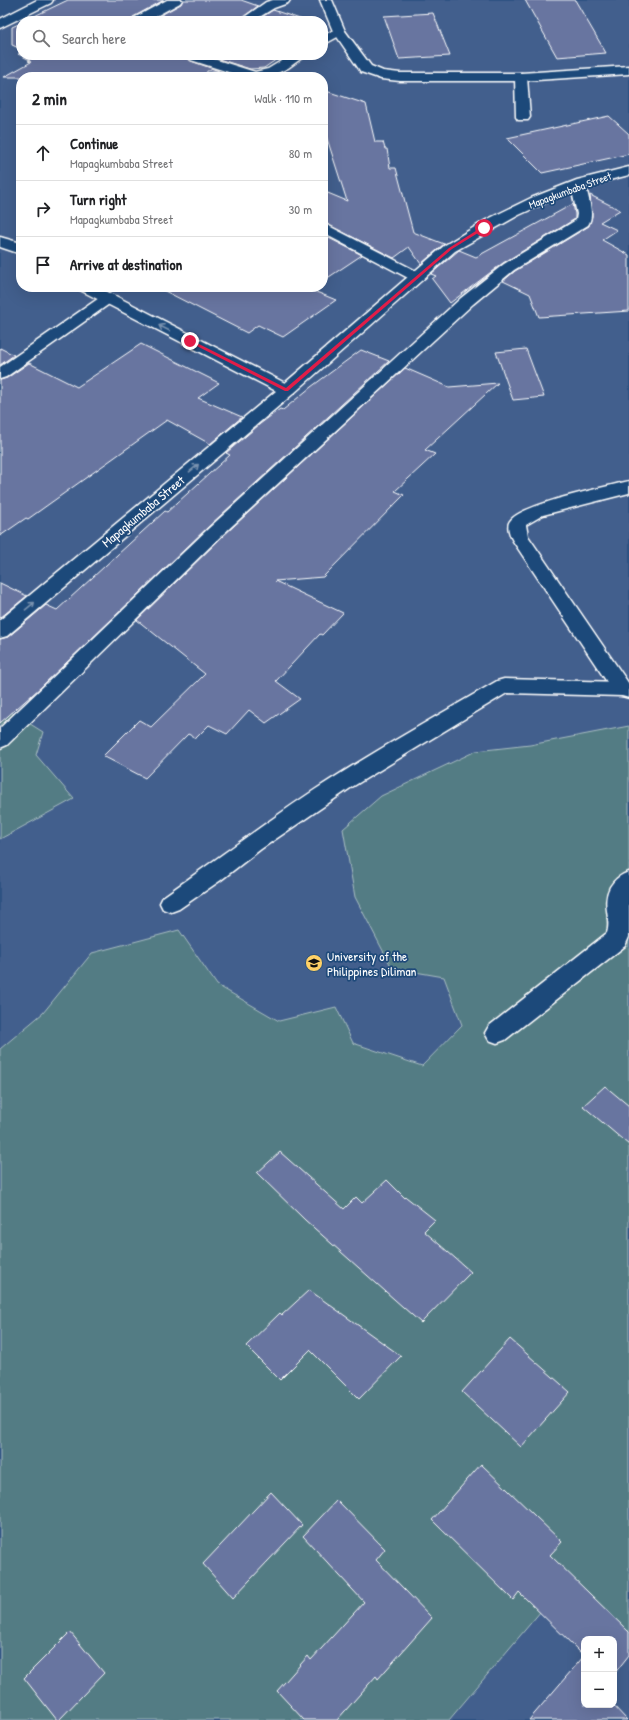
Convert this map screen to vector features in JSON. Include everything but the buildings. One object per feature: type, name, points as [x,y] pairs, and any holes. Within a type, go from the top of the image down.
[{"type":"street","points":[[0,24],[47,0]]},
{"type":"street","points":[[326,0],[339,31],[366,68],[381,75],[400,77],[521,77],[629,70]]},
{"type":"street","name":"Mapagkumbaba Street","points":[[0,631],[286,390],[450,248],[471,235],[535,201],[607,175],[629,171]]},
{"type":"street","points":[[0,740],[215,532],[467,301],[509,267],[583,222],[584,214],[578,186]]},
{"type":"street","points":[[0,242],[16,246]]},
{"type":"street","points":[[95,292],[286,390]]},
{"type":"street","points":[[171,903],[254,843],[345,781],[504,686],[626,690]]},
{"type":"street","points":[[497,1033],[617,939],[620,932],[616,899],[621,886],[629,881]]},
{"type":"lane","points":[[147,16],[176,0]]},
{"type":"lane","points":[[253,16],[284,0]]},
{"type":"lane","points":[[328,38],[339,31]]},
{"type":"lane","points":[[204,60],[242,72]]},
{"type":"lane","points":[[271,72],[292,60]]},
{"type":"lane","points":[[521,77],[523,117]]},
{"type":"lane","points":[[328,230],[417,277]]},
{"type":"lane","points":[[0,374],[107,299]]},
{"type":"lane","points":[[626,690],[519,537],[517,523],[537,511],[629,488]]},
{"type":"shaded area","name":"University of the Philippines Diliman","points":[[38,0],[629,0],[629,1720],[0,1720],[0,19]]},
{"type":"green space","points":[[0,705],[43,732],[36,755],[74,799],[0,839]]},
{"type":"green space","points":[[629,726],[629,1648],[568,1579],[449,1720],[0,1720],[0,1049],[43,1013],[92,953],[179,930],[217,985],[279,1021],[336,1007],[353,1043],[422,1066],[462,1025],[444,977],[392,968],[355,897],[343,829],[381,796],[476,751],[530,745]]},
{"type":"place","name":"University of the Philippines Diliman","points":[[314,963]]},
{"type":"route","points":[[190,341],[286,390],[450,248],[484,228]]}]
